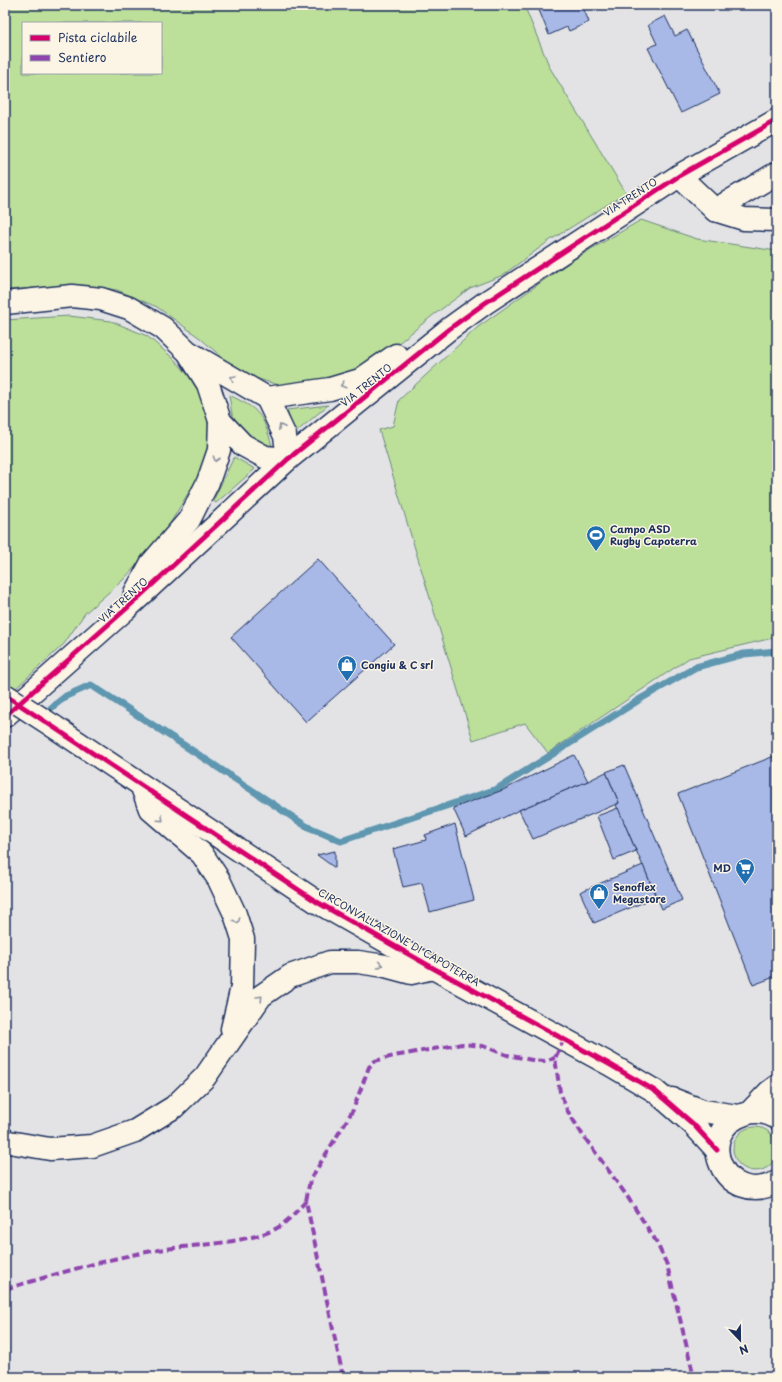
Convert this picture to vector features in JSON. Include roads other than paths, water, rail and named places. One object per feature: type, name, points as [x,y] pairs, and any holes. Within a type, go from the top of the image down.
[{"type":"street","name":"VIA TRENTO","points":[[5,716],[126,609],[288,459],[449,329],[485,303],[679,176],[777,120]]},
{"type":"street","points":[[715,210],[777,173]]},
{"type":"street","points":[[679,176],[715,210],[744,219],[777,220]]},
{"type":"street","points":[[5,303],[72,296],[101,299],[129,308],[163,328],[188,352],[267,398],[285,436],[288,459],[265,457],[243,445],[220,421]]},
{"type":"street","points":[[267,398],[330,389],[360,380],[386,363],[423,333],[449,329]]},
{"type":"street","points":[[126,609],[151,564],[189,520],[208,482],[219,450],[220,421],[208,384],[188,352]]},
{"type":"street","name":"CIRCONVALLAZIONE DI CAPOTERRA","points":[[5,695],[317,902],[433,968],[609,1064],[654,1091]]},
{"type":"street","points":[[142,786],[150,808],[202,854],[219,880],[235,914],[243,939],[242,987],[229,1041]]},
{"type":"street","points":[[5,1140],[50,1149],[92,1146],[135,1130],[174,1107],[205,1077],[261,996],[290,976],[330,962],[358,962],[384,966],[411,973],[433,968]]},
{"type":"street","points":[[776,1183],[766,1187],[753,1189],[740,1185],[729,1178],[722,1169],[718,1158],[717,1145],[721,1133],[728,1123],[744,1114],[777,1086]]},
{"type":"street","points":[[654,1091],[704,1111],[744,1114],[762,1112],[777,1118]]},
{"type":"street","points":[[654,1091],[693,1124],[717,1150]]},
{"type":"waterway","points":[[51,708],[66,696],[91,685],[306,826],[341,841],[497,789],[642,698],[696,667],[744,654],[777,651]]},
{"type":"place","name":"Campo ASD Rugby Capoterra","points":[[596,552]]},
{"type":"place","name":"Congiu & C srl","points":[[347,682]]},
{"type":"place","name":"MD","points":[[745,885]]},
{"type":"place","name":"Senoflex Megastore","points":[[599,910]]}]
